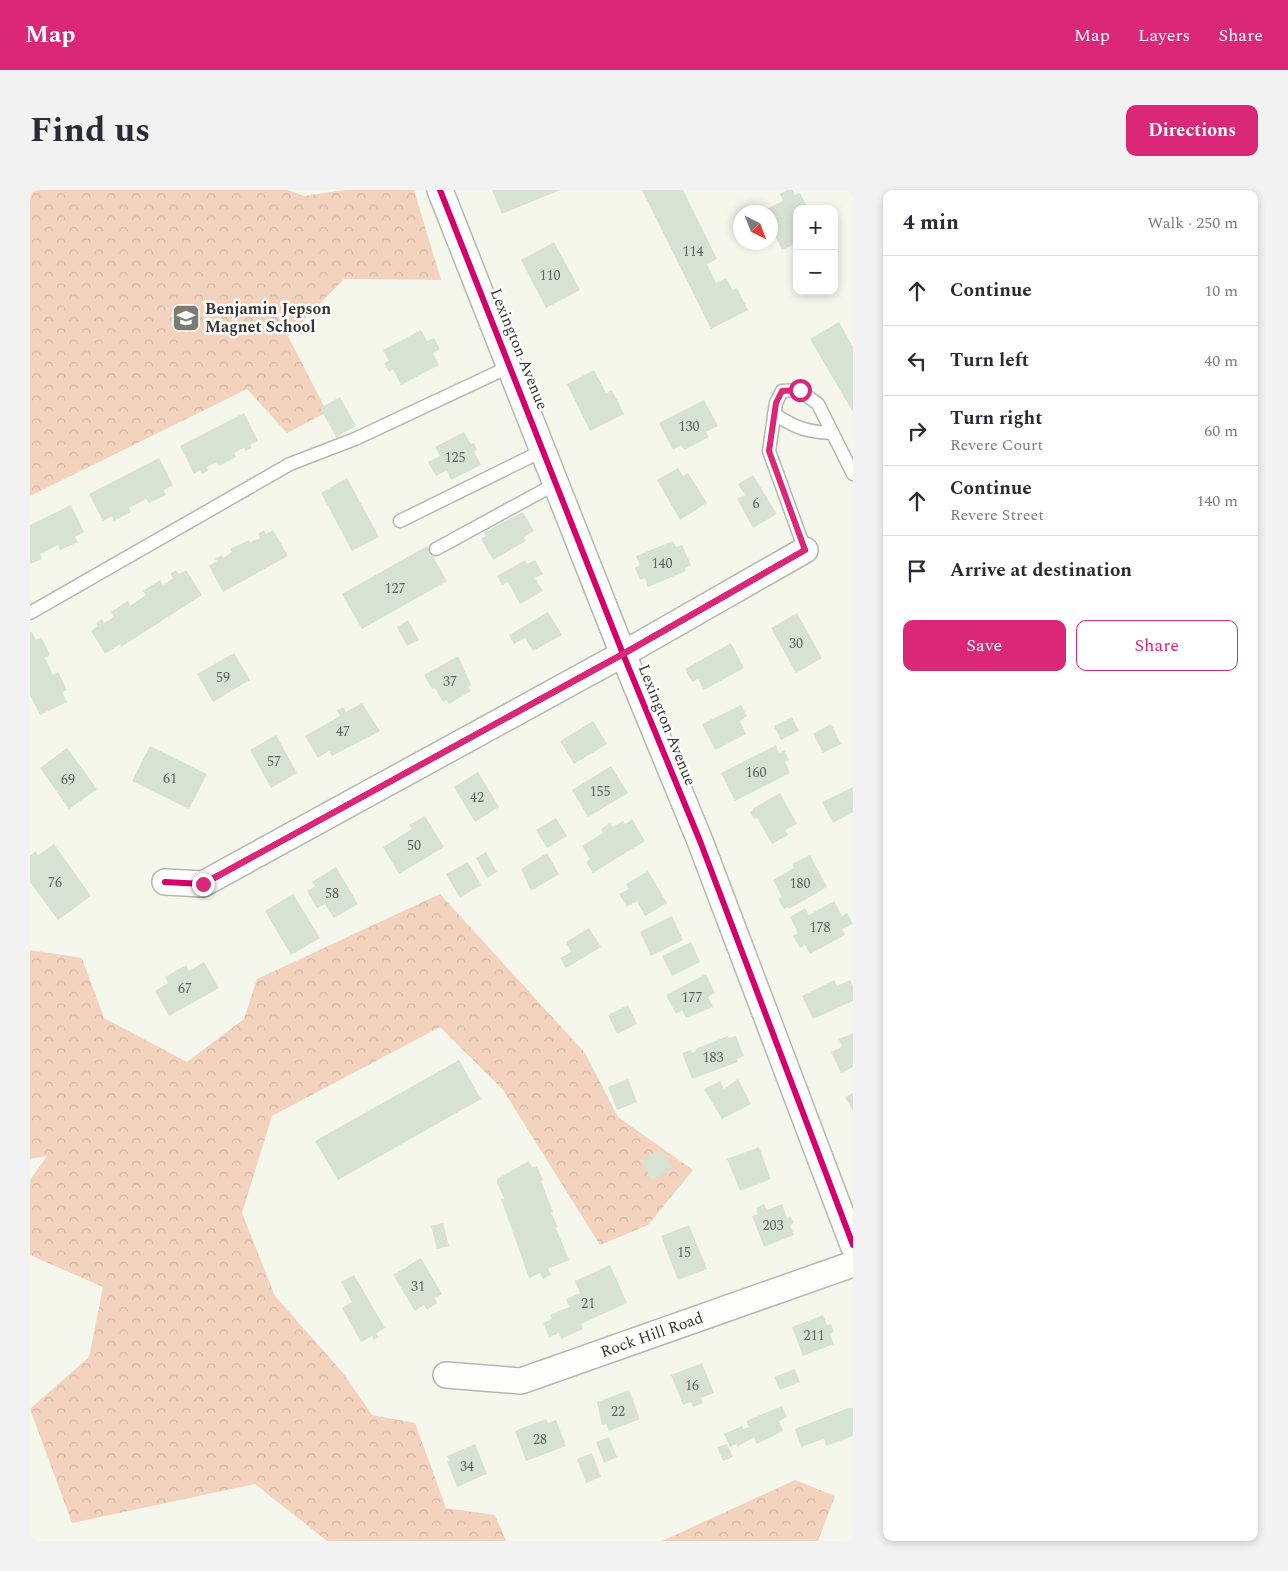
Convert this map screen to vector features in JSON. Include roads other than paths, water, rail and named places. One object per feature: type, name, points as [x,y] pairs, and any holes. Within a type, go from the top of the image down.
[{"type":"street","name":"Lexington Avenue","points":[[440,190],[623,654],[844,1193],[853,1245]]},
{"type":"street","points":[[165,882],[203,884],[623,654],[805,550]]},
{"type":"street","name":"Rock Hill Road","points":[[446,1376],[520,1381],[853,1264]]},
{"type":"lane","points":[[30,613],[290,464],[355,439],[511,366]]},
{"type":"lane","points":[[805,550],[769,451],[776,403],[782,391],[800,390],[818,404],[853,474]]},
{"type":"lane","points":[[774,414],[792,425],[809,432],[832,433]]},
{"type":"lane","points":[[400,521],[544,450]]},
{"type":"lane","points":[[436,549],[557,483]]},
{"type":"place","name":"Benjamin Jepson Magnet School","points":[[186,318]]}]
